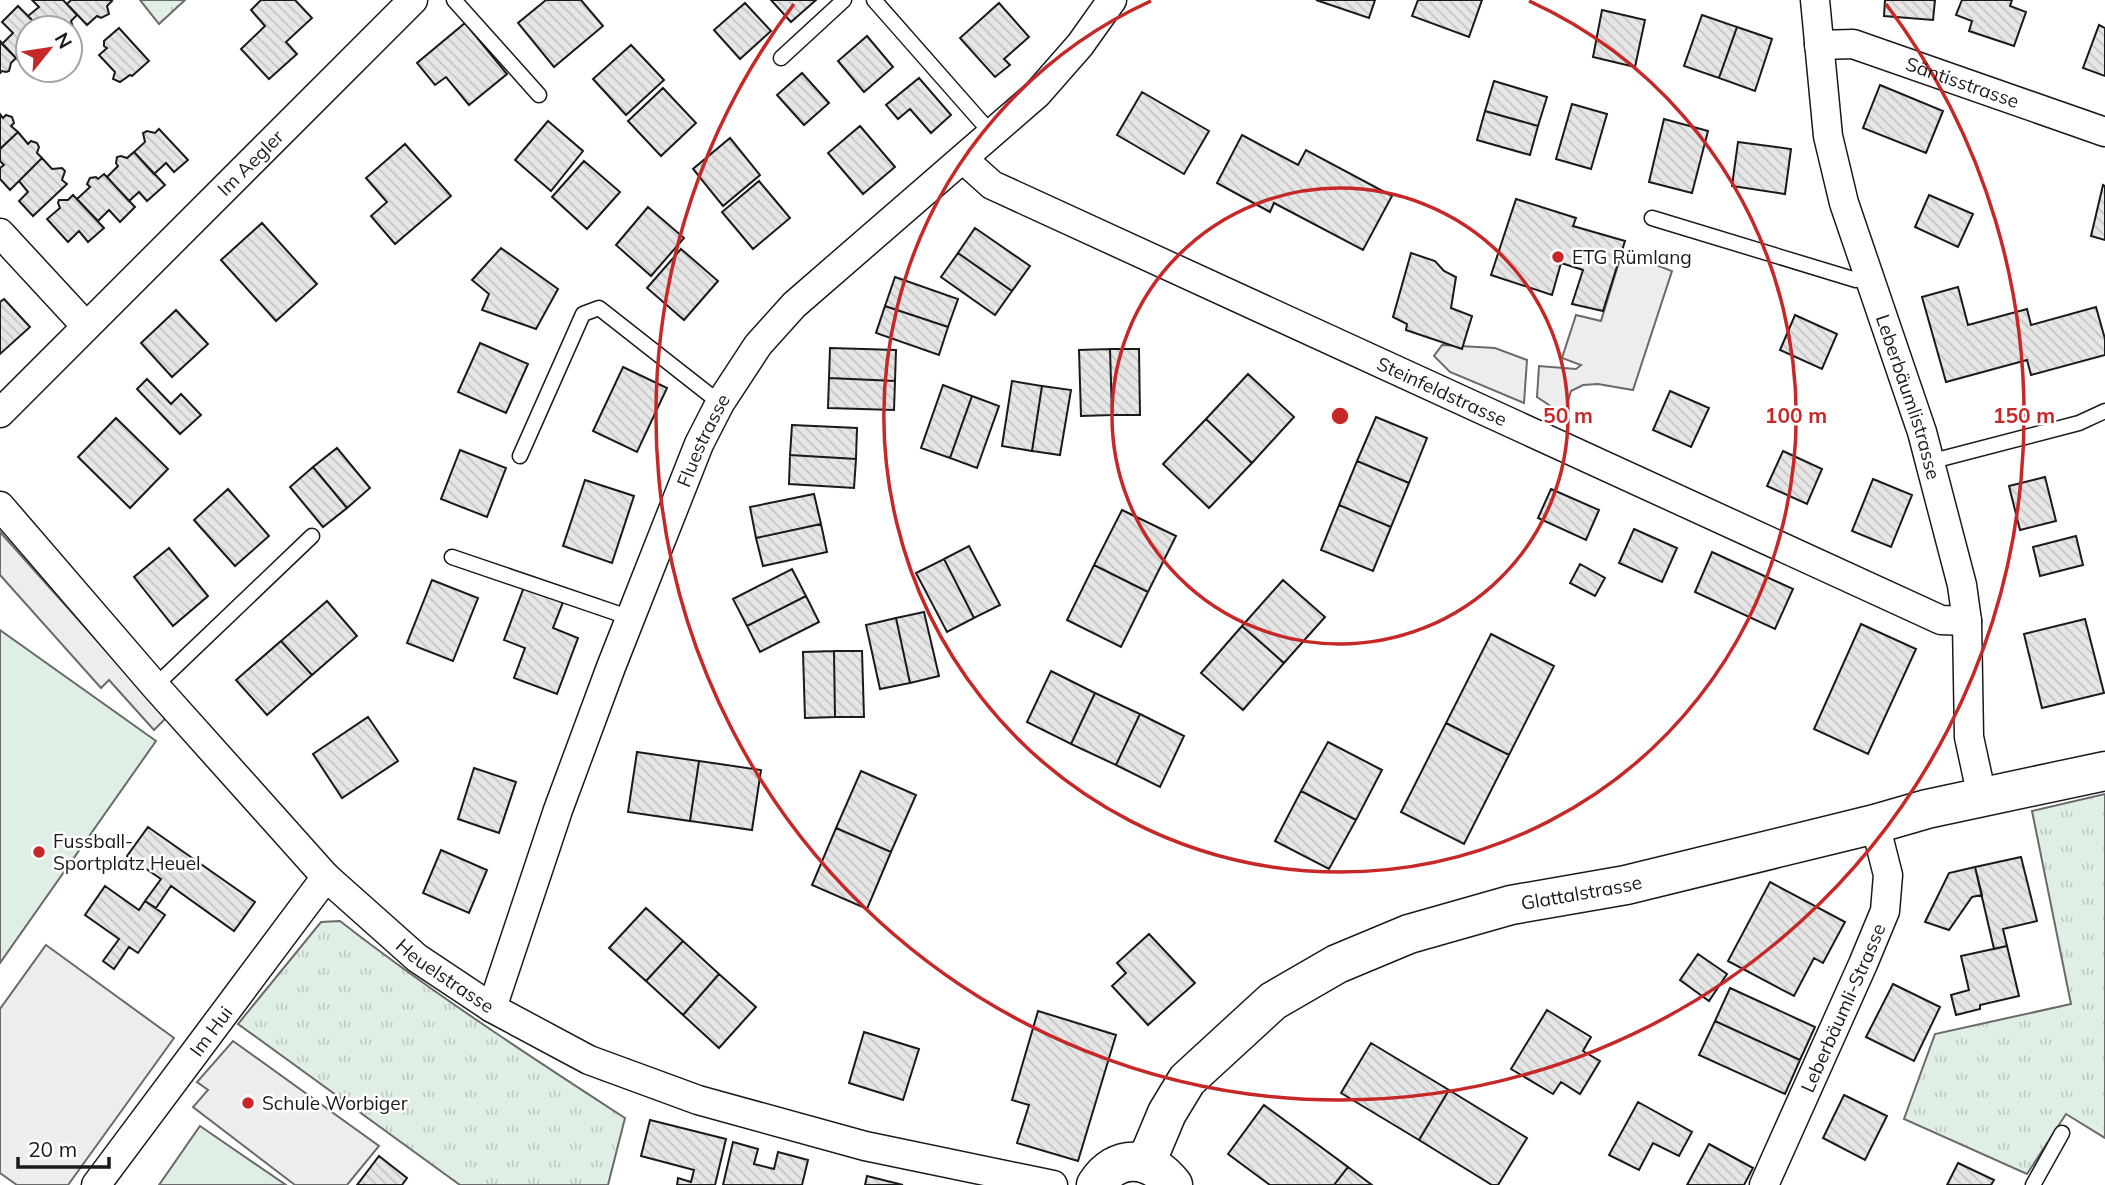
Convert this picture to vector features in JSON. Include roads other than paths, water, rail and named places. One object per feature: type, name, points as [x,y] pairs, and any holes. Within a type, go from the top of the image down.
[{"type":"street","name":"Im Aegler","points":[[0,413],[413,0]]},
{"type":"street","name":"Fluestrasse","points":[[492,1008],[558,810],[699,444],[720,404],[758,345],[794,305],[1037,94],[1080,45],[1112,0]]},
{"type":"street","name":"Leberbäumlistrasse","points":[[1810,1],[1819,45],[1828,136],[1844,203],[1922,432],[1962,584],[1967,621],[1969,737],[1982,797]]},
{"type":"street","name":"Säntisstrasse","points":[[1819,45],[1853,44],[2105,132]]},
{"type":"street","name":"Steinfeldstrasse","points":[[962,159],[992,185],[1941,620],[1967,621]]},
{"type":"street","points":[[0,233],[86,326]]},
{"type":"street","name":"Heuelstrasse","points":[[0,506],[155,686],[326,877],[416,958],[492,1008],[589,1060],[698,1100],[865,1146],[1053,1185]]},
{"type":"street","name":"Glattalstrasse","points":[[1159,1174],[1167,1113],[1187,1080],[1273,1001],[1337,964],[1409,934],[1511,905],[1626,885],[1875,824],[1927,808],[2105,771]]},
{"type":"street","name":"Leberbäumli-Strasse","points":[[1764,1185],[1885,911],[1888,875],[1875,824]]},
{"type":"street","name":"Im Hui","points":[[96,1185],[326,877]]},
{"type":"street","points":[[1096,1185],[1112,1167],[1134,1161],[1159,1174]]},
{"type":"lane","points":[[454,0],[539,95]]},
{"type":"lane","points":[[781,58],[844,0]]},
{"type":"lane","points":[[874,0],[992,134]]},
{"type":"lane","points":[[1652,218],[1856,280],[1869,279]]},
{"type":"lane","points":[[520,456],[583,314],[599,308],[720,404]]},
{"type":"lane","points":[[1929,462],[2079,423],[2105,411]]},
{"type":"lane","points":[[155,686],[312,536]]},
{"type":"lane","points":[[452,557],[631,618]]},
{"type":"lane","points":[[2033,1185],[2063,1133]]},
{"type":"place","name":"ETG Rümlang","points":[[1558,257]]},
{"type":"place","name":"Fussball- Sportplatz Heuel","points":[[39,852]]},
{"type":"place","name":"Schule Worbiger","points":[[248,1103]]}]
